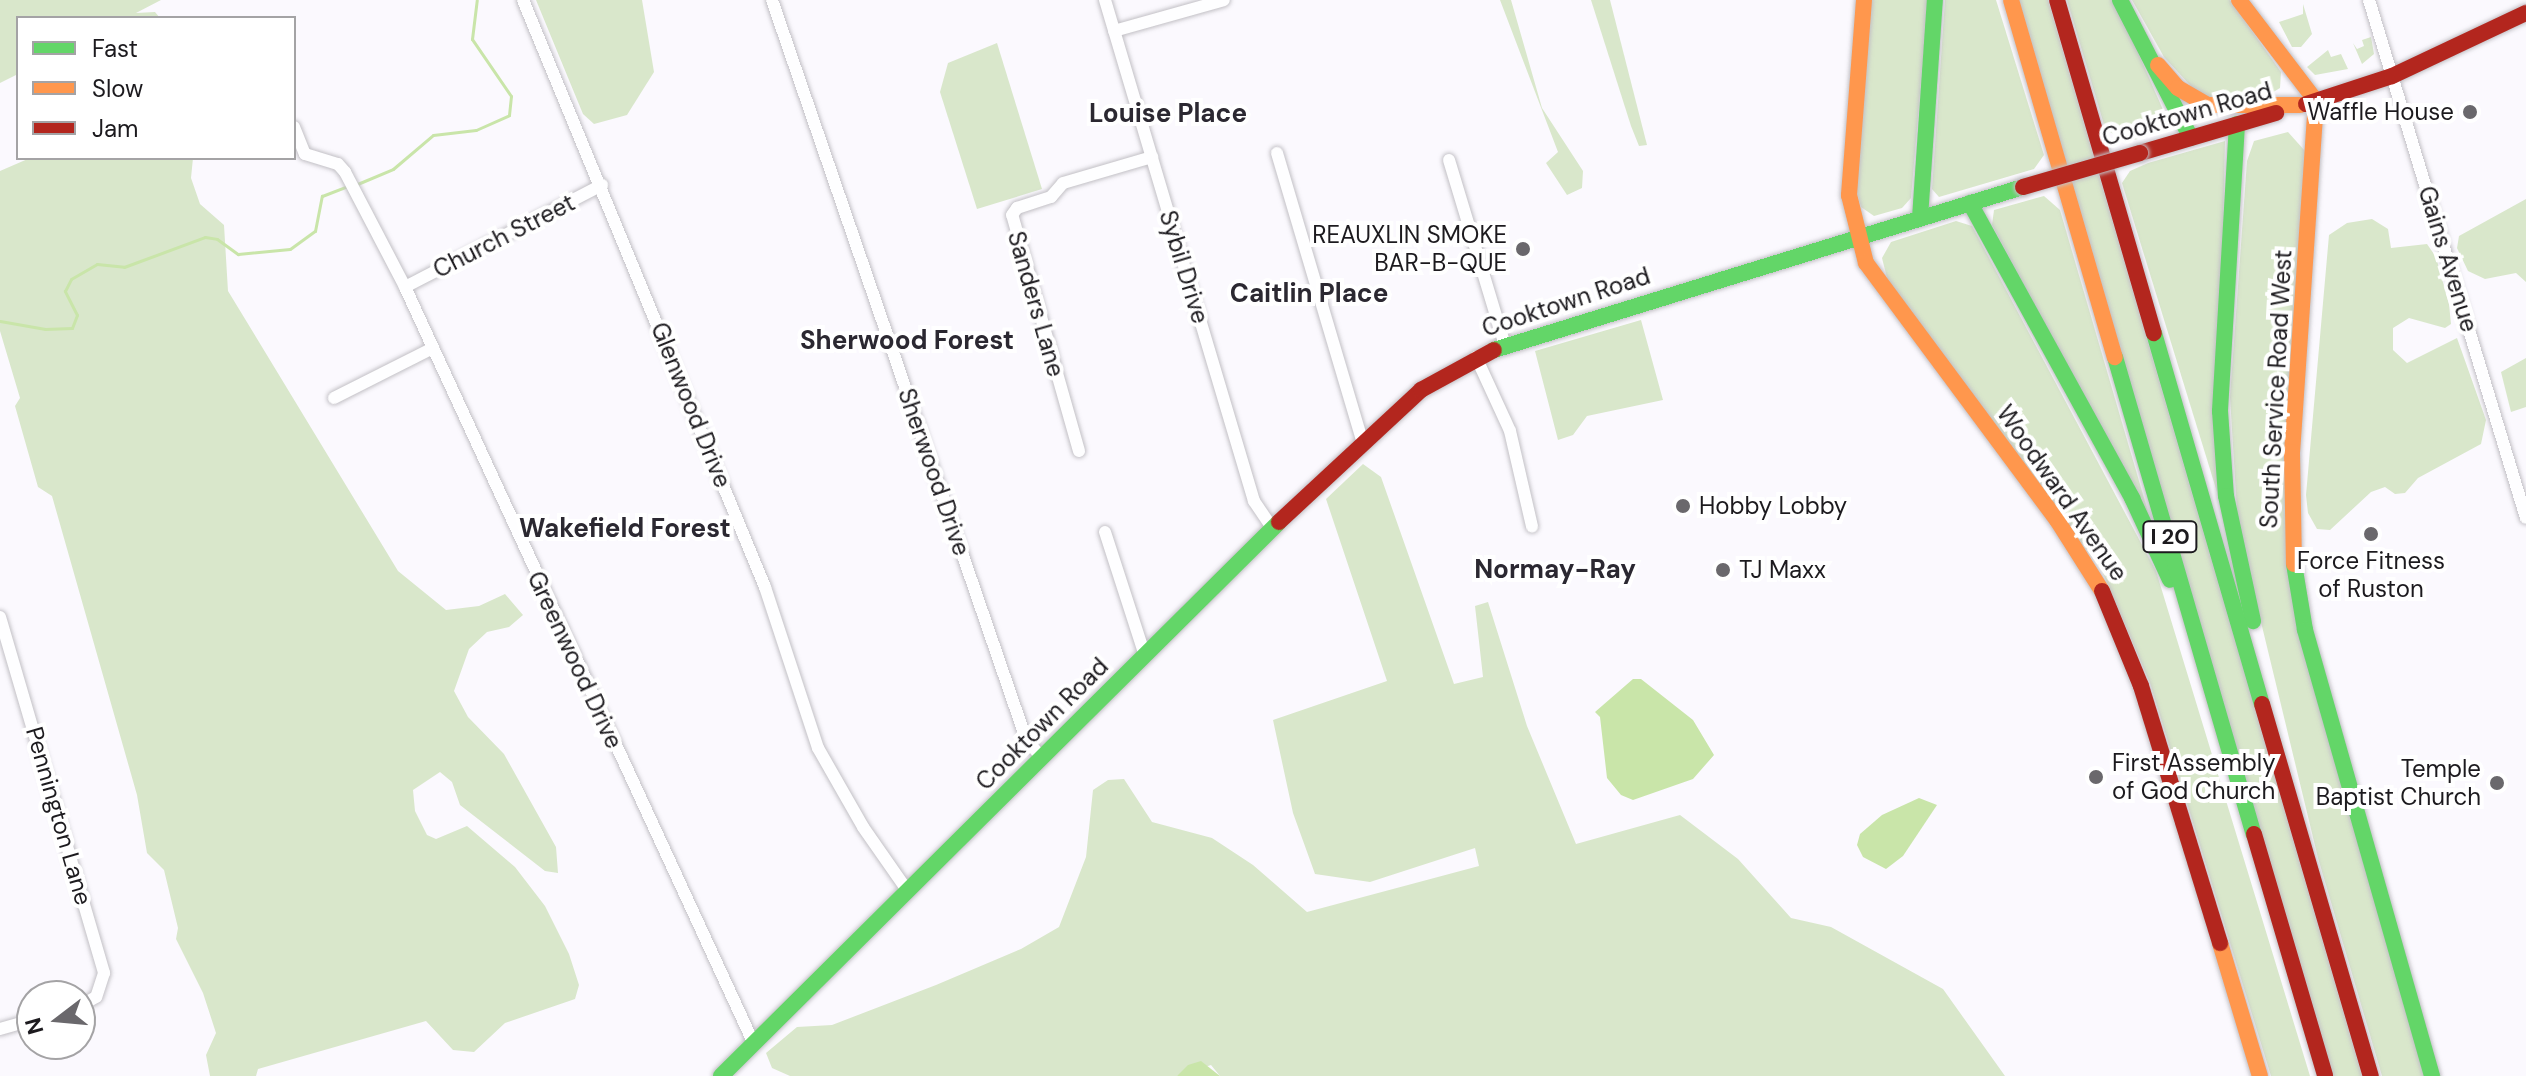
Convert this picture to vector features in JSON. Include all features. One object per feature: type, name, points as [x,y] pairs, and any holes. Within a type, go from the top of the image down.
[{"type":"main road","name":"Woodward Avenue","points":[[1864,0],[1849,195],[1866,263],[2057,520],[2106,597],[2141,686],[2260,1076]]},
{"type":"main road","points":[[1920,218],[1935,0]]},
{"type":"main road","name":"I 20","points":[[2011,0],[2325,1076]]},
{"type":"main road","name":"I 20","points":[[2057,0],[2371,1076]]},
{"type":"main road","points":[[2120,0],[2158,65],[2191,138]]},
{"type":"main road","points":[[2158,65],[2178,88],[2208,105],[2230,109],[2308,103],[2239,0]]},
{"type":"main road","name":"Cooktown Road","points":[[721,1076],[1362,440],[1421,390],[1476,357],[1505,345],[2392,76],[2526,13]]},
{"type":"main road","name":"South Service Road West","points":[[2308,103],[2292,452],[2294,568],[2305,630],[2432,1076]]},
{"type":"main road","points":[[2237,124],[2222,461],[2270,729]]},
{"type":"main road","points":[[1970,203],[2132,498],[2203,652]]},
{"type":"street","name":"Glenwood Drive","points":[[523,0],[602,185],[765,587],[818,748],[855,815],[907,890]]},
{"type":"street","name":"Sherwood Drive","points":[[772,0],[1026,739],[1042,758]]},
{"type":"street","name":"Sybil Drive","points":[[1105,0],[1255,505],[1273,529]]},
{"type":"street","points":[[1114,31],[1224,0]]},
{"type":"street","name":"Gains Avenue","points":[[2369,0],[2526,518]]},
{"type":"street","name":"Greenwood Drive","points":[[296,132],[305,154],[338,164],[345,172],[405,287],[753,1042]]},
{"type":"street","points":[[1277,153],[1362,440]]},
{"type":"street","name":"Sanders Lane","points":[[1079,451],[1012,215],[1017,208],[1051,197],[1063,183],[1152,157]]},
{"type":"street","points":[[1449,160],[1505,345]]},
{"type":"street","name":"Church Street","points":[[405,287],[602,185]]},
{"type":"street","points":[[334,398],[433,348]]},
{"type":"street","points":[[1476,357],[1510,431],[1532,526]]},
{"type":"street","points":[[1105,532],[1145,656]]},
{"type":"street","name":"Pennington Lane","points":[[0,617],[104,973],[96,997]]},
{"type":"shaded area","points":[[0,0],[161,0],[136,13],[155,12],[158,16],[16,16],[16,75],[0,83]]},
{"type":"shaded area","points":[[536,0],[642,0],[654,72],[627,115],[594,124],[583,114]]},
{"type":"shaded area","points":[[1500,0],[1511,0],[1542,108],[1583,171],[1582,188],[1567,195],[1546,163],[1558,152]]},
{"type":"shaded area","points":[[1591,0],[1610,0],[1647,145],[1639,146],[1631,126]]},
{"type":"shaded area","points":[[1868,0],[1928,0],[1911,198],[1902,208],[1874,216],[1861,207],[1855,186]]},
{"type":"shaded area","points":[[1945,0],[1996,0],[2044,155],[2034,169],[1939,197],[1932,189]]},
{"type":"shaded area","points":[[2019,0],[2048,0],[2362,1076],[2332,1076]]},
{"type":"shaded area","points":[[2067,0],[2115,0],[2171,128],[2125,143],[2105,128]]},
{"type":"shaded area","points":[[2132,0],[2230,0],[2281,72],[2280,88],[2260,100],[2201,97],[2164,57]]},
{"type":"shaded area","points":[[2303,4],[2312,34],[2301,47],[2292,47],[2279,22],[2303,14]]},
{"type":"shaded area","points":[[2371,37],[2374,54],[2362,64],[2353,43],[2357,49],[2364,46],[2362,40]]},
{"type":"shaded area","points":[[997,43],[1042,189],[977,209],[940,92],[948,63]]},
{"type":"shaded area","points":[[2328,50],[2331,57],[2341,54],[2348,69],[2315,75],[2307,67]]},
{"type":"shaded area","points":[[2288,132],[2305,151],[2286,531],[2428,1076],[2382,1076],[2318,858],[2238,527],[2230,397],[2247,161],[2254,141]]},
{"type":"shaded area","points":[[2225,141],[2217,492],[2122,183],[2130,171],[2148,163]]},
{"type":"shaded area","points":[[25,160],[193,160],[191,178],[200,204],[224,225],[228,291],[398,571],[446,610],[479,606],[505,594],[523,615],[509,627],[487,632],[469,649],[454,691],[468,717],[504,754],[556,847],[558,873],[545,871],[460,805],[452,782],[440,772],[413,790],[415,811],[427,835],[436,839],[467,826],[515,867],[545,906],[569,954],[579,985],[575,999],[505,1023],[474,1052],[453,1050],[426,1021],[258,1069],[256,1076],[210,1076],[206,1055],[216,1033],[203,993],[176,939],[178,928],[164,870],[147,853],[137,795],[52,496],[38,487],[15,406],[20,398],[0,331],[0,171]]},
{"type":"shaded area","points":[[2044,196],[2060,210],[2151,522],[1992,225],[1994,210]]},
{"type":"shaded area","points":[[2526,199],[2526,282],[2516,273],[2485,279],[2468,271],[2457,248],[2459,236]]},
{"type":"shaded area","points":[[2372,219],[2388,229],[2391,248],[2427,244],[2436,257],[2449,304],[2451,324],[2445,328],[2409,318],[2393,328],[2393,350],[2407,363],[2457,338],[2486,420],[2481,444],[2418,478],[2405,493],[2395,494],[2385,487],[2371,492],[2330,530],[2317,529],[2308,513],[2306,495],[2329,235],[2347,223]]},
{"type":"shaded area","points":[[1956,221],[1972,226],[2156,571],[2310,1076],[2271,1076],[2150,683],[2102,571],[1888,282],[1882,258],[1891,242]]},
{"type":"shaded area","points":[[1641,320],[1663,400],[1587,416],[1573,435],[1558,440],[1535,351]]},
{"type":"shaded area","points":[[2526,358],[2526,407],[2511,412],[2501,372]]},
{"type":"shaded area","points":[[1363,464],[1381,477],[1454,684],[1483,677],[1475,606],[1488,602],[1527,726],[1576,844],[1680,815],[1738,859],[1791,918],[1831,927],[1943,989],[2005,1076],[1220,1076],[1211,1065],[1177,1076],[790,1076],[772,1068],[766,1053],[797,1027],[832,1025],[1021,949],[1059,927],[1086,857],[1093,790],[1108,780],[1124,779],[1152,822],[1212,838],[1253,865],[1307,912],[1479,866],[1475,848],[1370,882],[1315,874],[1293,813],[1273,720],[1387,681],[1326,499]]},
{"type":"shaded area","points":[[1633,679],[1641,679],[1693,720],[1714,755],[1693,779],[1633,800],[1621,795],[1607,778],[1600,717],[1595,712]]},
{"type":"shaded area","points":[[1919,798],[1937,805],[1903,856],[1886,869],[1863,857],[1857,845],[1860,834],[1882,815]]},
{"type":"shaded area","points":[[1201,1061],[1220,1076],[1177,1076],[1188,1065]]},
{"type":"waterway","points":[[355,185],[393,169],[433,135],[476,130],[509,115],[511,96],[472,39],[477,0]]},
{"type":"waterway","points":[[0,321],[45,329],[72,328],[77,315],[65,291],[71,279],[97,264],[124,267],[205,237],[217,239],[238,254],[290,249],[315,231],[322,196],[348,186]]},
{"type":"traffic: fast","points":[[1920,218],[1935,0]]},
{"type":"traffic: fast","points":[[2120,0],[2191,138]]},
{"type":"traffic: fast","points":[[2237,124],[2220,411],[2226,496],[2253,621]]},
{"type":"traffic: fast","points":[[1494,350],[2023,187]]},
{"type":"traffic: fast","points":[[1970,203],[2132,498],[2170,580]]},
{"type":"traffic: fast","points":[[2154,333],[2262,704]]},
{"type":"traffic: fast","points":[[2115,357],[2254,834]]},
{"type":"traffic: fast","points":[[721,1076],[1279,522]]},
{"type":"traffic: fast","points":[[2294,564],[2305,630],[2432,1076]]},
{"type":"traffic: slow","points":[[1864,0],[1849,195],[1866,263],[2057,520],[2102,591]]},
{"type":"traffic: slow","points":[[2011,0],[2115,357]]},
{"type":"traffic: slow","points":[[2239,0],[2316,101],[2292,452],[2294,564]]},
{"type":"traffic: slow","points":[[2158,65],[2178,88],[2208,105],[2300,105]]},
{"type":"traffic: slow","points":[[2220,943],[2260,1076]]},
{"type":"traffic: jam","points":[[2057,0],[2154,333]]},
{"type":"traffic: jam","points":[[2306,104],[2392,76],[2526,13]]},
{"type":"traffic: jam","points":[[2140,153],[2276,113]]},
{"type":"traffic: jam","points":[[2023,187],[2140,153]]},
{"type":"traffic: jam","points":[[1279,522],[1421,390],[1494,350]]},
{"type":"traffic: jam","points":[[2102,591],[2141,686],[2220,943]]},
{"type":"traffic: jam","points":[[2262,704],[2371,1076]]},
{"type":"traffic: jam","points":[[2254,834],[2325,1076]]},
{"type":"place","name":"Waffle House","points":[[2470,112]]},
{"type":"place","name":"REAUXLIN SMOKE BAR-B-QUE","points":[[1523,249]]},
{"type":"place","name":"Hobby Lobby","points":[[1683,506]]},
{"type":"place","name":"Force Fitness of Ruston","points":[[2371,534]]},
{"type":"place","name":"TJ Maxx","points":[[1723,570]]},
{"type":"place","name":"First Assembly of God Church","points":[[2096,777]]},
{"type":"place","name":"Temple Baptist Church","points":[[2497,783]]},
{"type":"district","name":"Louise Place","points":[[1168,114]]},
{"type":"district","name":"Caitlin Place","points":[[1309,294]]},
{"type":"district","name":"Sherwood Forest","points":[[907,341]]},
{"type":"district","name":"Wakefield Forest","points":[[625,529]]},
{"type":"district","name":"Normay-Ray","points":[[1555,570]]}]
